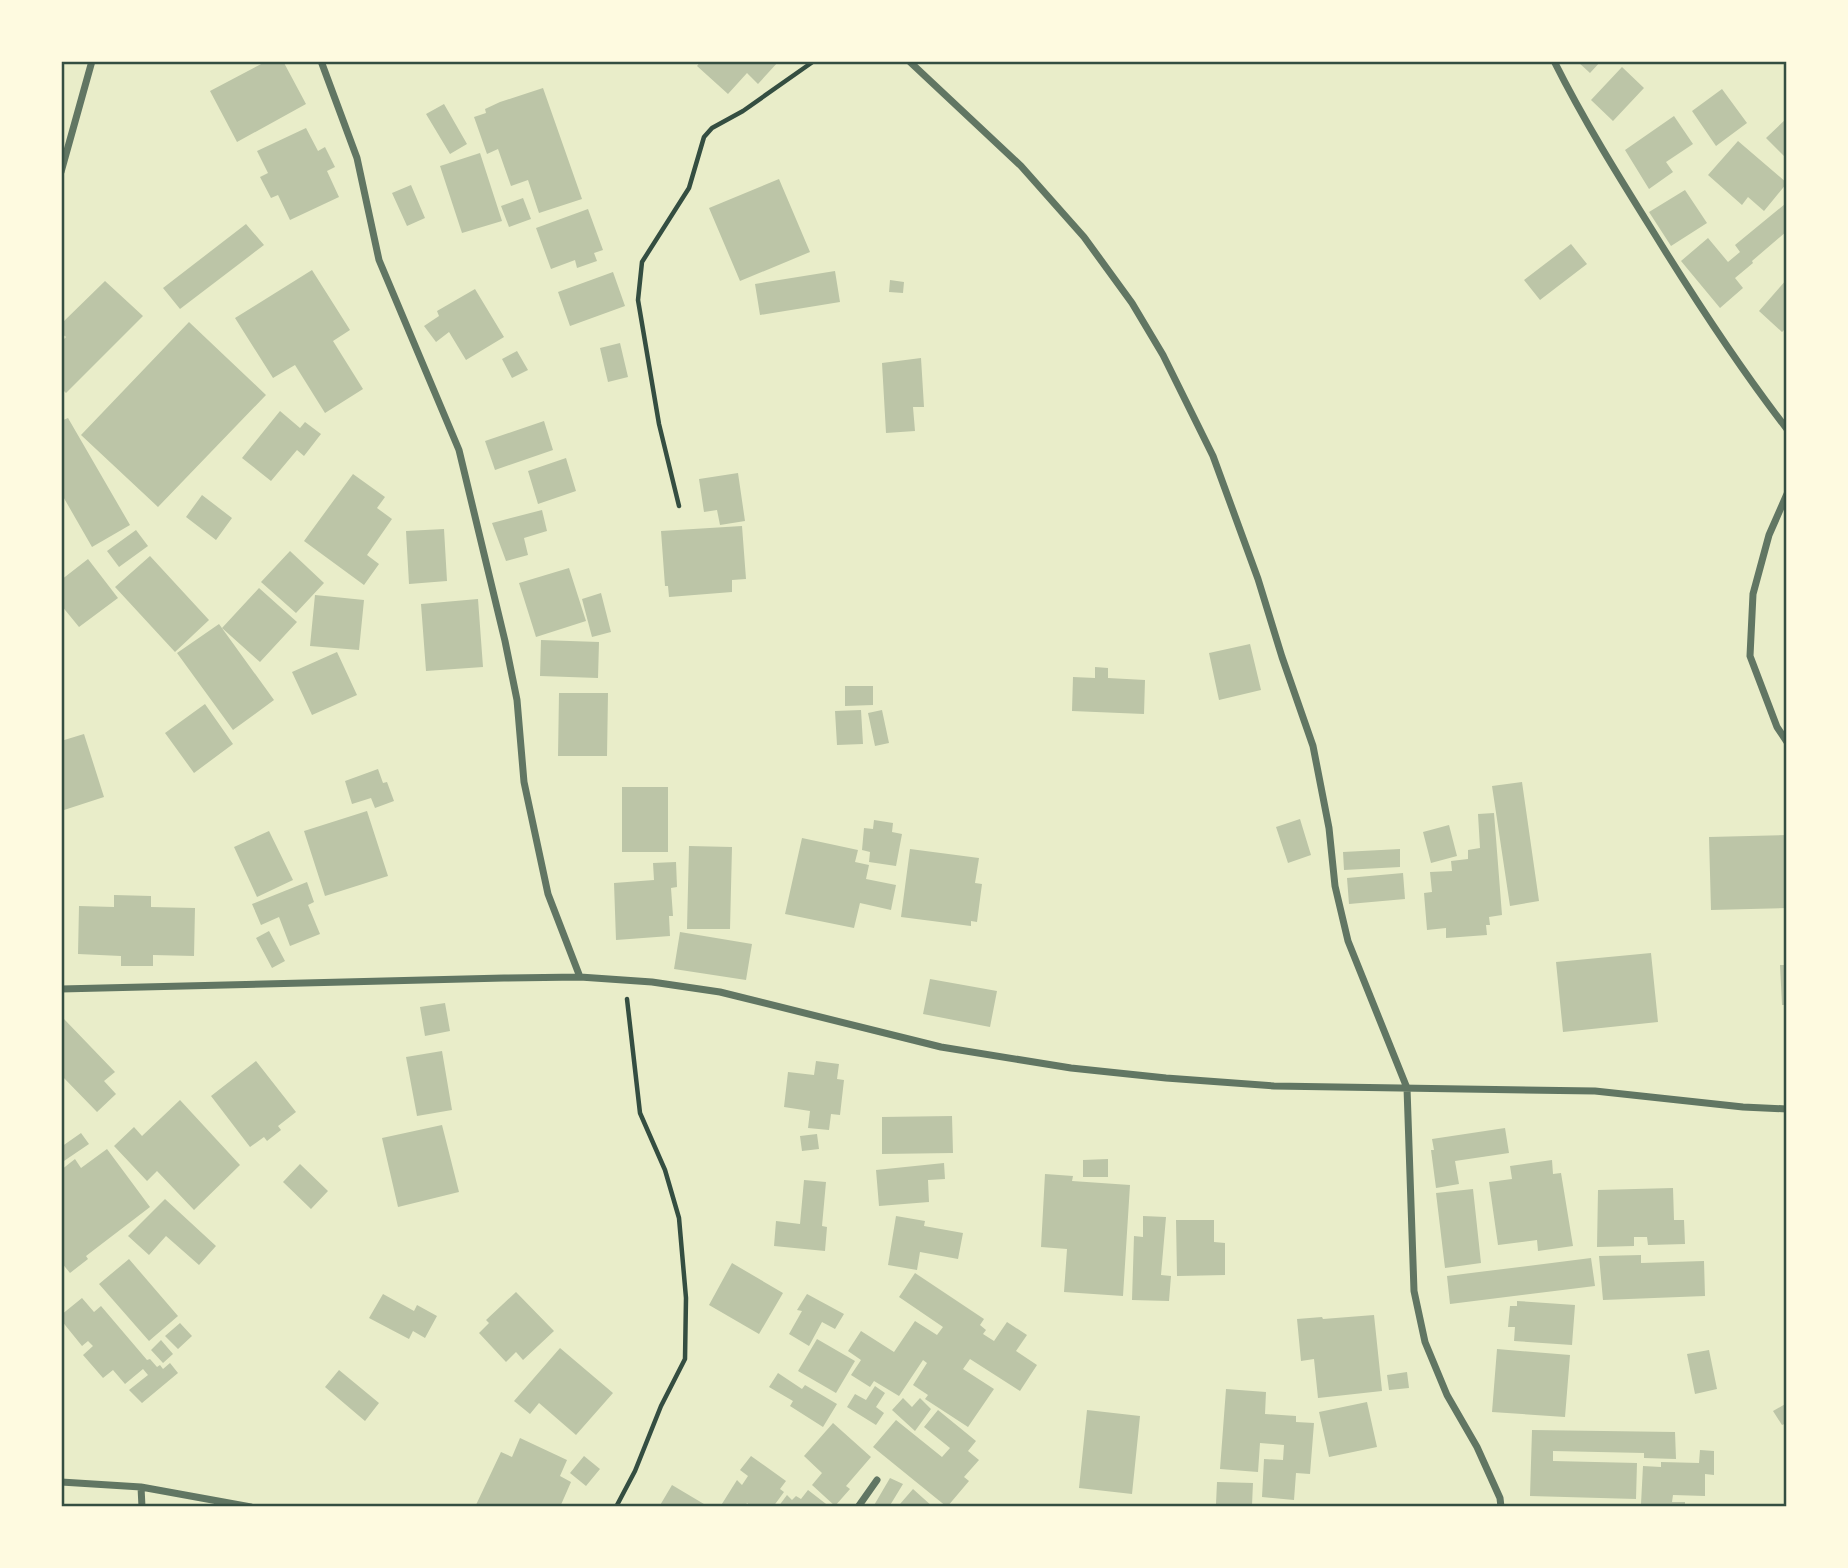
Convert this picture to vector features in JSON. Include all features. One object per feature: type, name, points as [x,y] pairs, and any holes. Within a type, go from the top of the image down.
[{"type":"street","points":[[61,172],[92,61]]},
{"type":"street","points":[[321,61],[357,158],[379,260],[459,450],[517,700],[524,782],[548,894],[580,977]]},
{"type":"street","points":[[909,61],[1021,166],[1084,237],[1132,303],[1163,355],[1213,456],[1258,579],[1313,746],[1329,828],[1335,886],[1348,942],[1407,1088],[1414,1291],[1425,1342],[1447,1395],[1477,1447],[1500,1498],[1501,1507]]},
{"type":"street","points":[[1554,61],[1575,103],[1703,313],[1787,429]]},
{"type":"street","points":[[1787,494],[1769,535],[1753,594],[1750,656],[1777,727],[1787,742]]},
{"type":"street","points":[[61,989],[580,977],[720,992],[941,1046],[1071,1068],[1274,1086],[1595,1091],[1743,1107],[1787,1109]]},
{"type":"street","points":[[858,1507],[877,1480]]},
{"type":"street","points":[[61,1482],[141,1487],[250,1507]]},
{"type":"street","points":[[141,1487],[142,1507]]},
{"type":"path","points":[[679,506],[659,424],[638,300],[642,262],[689,188],[704,137],[712,128],[743,111],[814,61]]},
{"type":"path","points":[[615,1507],[635,1471],[661,1406],[685,1359],[686,1298],[679,1218],[665,1170],[640,1113],[624,981]]},
{"type":"building","points":[[267,61],[283,61],[306,104],[237,142],[210,91]]},
{"type":"building","points":[[701,61],[779,61],[758,84],[747,73],[728,94],[697,66]]},
{"type":"building","points":[[1577,61],[1601,61],[1590,73]]},
{"type":"building","points":[[1622,67],[1644,88],[1613,121],[1591,100]]},
{"type":"building","points":[[543,88],[582,199],[539,213],[528,180],[511,186],[498,149],[487,154],[474,117],[486,113],[485,109],[500,102]]},
{"type":"building","points":[[1722,89],[1747,123],[1716,146],[1692,111]]},
{"type":"building","points":[[444,104],[467,144],[450,154],[426,114]]},
{"type":"building","points":[[1674,116],[1693,144],[1666,162],[1673,172],[1649,189],[1625,150]]},
{"type":"building","points":[[1787,118],[1787,159],[1766,138]]},
{"type":"building","points":[[306,128],[318,151],[325,147],[335,167],[327,171],[339,197],[290,220],[278,195],[271,198],[260,177],[268,173],[257,151]]},
{"type":"building","points":[[1738,141],[1787,183],[1764,211],[1748,197],[1742,205],[1708,175]]},
{"type":"building","points":[[480,153],[502,221],[462,233],[440,166]]},
{"type":"building","points":[[779,179],[810,252],[740,281],[709,208]]},
{"type":"building","points":[[411,185],[425,218],[407,226],[392,193]]},
{"type":"building","points":[[1685,190],[1707,223],[1671,246],[1649,212]]},
{"type":"building","points":[[523,198],[531,219],[509,227],[501,206]]},
{"type":"building","points":[[1785,204],[1787,231],[1735,278],[1743,288],[1720,308],[1681,261],[1708,238],[1728,262],[1740,252],[1735,245]]},
{"type":"building","points":[[588,209],[603,250],[594,253],[597,261],[577,268],[575,260],[551,269],[536,228]]},
{"type":"building","points":[[246,224],[264,245],[180,309],[163,288]]},
{"type":"building","points":[[1571,244],[1587,264],[1540,300],[1524,280]]},
{"type":"building","points":[[312,270],[350,330],[333,341],[363,389],[325,413],[295,365],[273,378],[235,318]]},
{"type":"building","points":[[835,271],[840,302],[760,315],[755,284]]},
{"type":"building","points":[[613,272],[625,306],[570,326],[558,292]]},
{"type":"building","points":[[1787,279],[1787,327],[1782,332],[1759,311]]},
{"type":"building","points":[[890,280],[904,282],[903,293],[889,292]]},
{"type":"building","points":[[105,281],[143,316],[66,393],[61,388],[61,342],[66,337],[61,333],[61,324]]},
{"type":"building","points":[[475,289],[504,337],[466,360],[449,332],[436,342],[424,326],[439,316],[437,311]]},
{"type":"building","points":[[189,322],[266,395],[158,507],[81,435]]},
{"type":"building","points":[[620,343],[628,377],[608,382],[600,348]]},
{"type":"building","points":[[517,351],[528,370],[512,378],[502,359]]},
{"type":"building","points":[[921,358],[924,407],[913,407],[915,431],[886,433],[882,363]]},
{"type":"building","points":[[280,411],[300,428],[305,422],[321,434],[304,456],[297,450],[271,481],[242,458]]},
{"type":"building","points":[[68,418],[130,525],[92,547],[61,493],[61,421]]},
{"type":"building","points":[[544,421],[553,450],[495,470],[485,441]]},
{"type":"building","points":[[566,458],[576,491],[538,504],[528,471]]},
{"type":"building","points":[[738,473],[745,521],[720,525],[717,510],[704,512],[699,479]]},
{"type":"building","points":[[353,474],[385,497],[377,508],[392,519],[367,555],[379,564],[364,585],[304,541]]},
{"type":"building","points":[[202,495],[232,518],[216,540],[186,517]]},
{"type":"building","points":[[542,510],[547,531],[524,538],[528,555],[506,561],[492,523]]},
{"type":"building","points":[[742,526],[746,579],[732,580],[732,592],[669,597],[668,586],[665,586],[661,531]]},
{"type":"building","points":[[444,529],[447,581],[409,584],[406,531]]},
{"type":"building","points":[[136,530],[148,546],[119,567],[107,551]]},
{"type":"building","points":[[290,551],[324,583],[296,613],[261,582]]},
{"type":"building","points":[[150,556],[209,620],[175,652],[115,587]]},
{"type":"building","points":[[88,559],[118,598],[79,627],[61,605],[61,580]]},
{"type":"building","points":[[569,568],[586,621],[536,637],[519,583]]},
{"type":"building","points":[[259,588],[297,622],[260,662],[222,628]]},
{"type":"building","points":[[601,593],[611,632],[592,637],[582,599]]},
{"type":"building","points":[[315,595],[364,600],[359,650],[310,646]]},
{"type":"building","points":[[478,599],[483,667],[426,671],[421,604]]},
{"type":"building","points":[[219,624],[274,700],[233,730],[177,653]]},
{"type":"building","points":[[541,640],[599,642],[598,678],[540,676]]},
{"type":"building","points":[[1250,644],[1261,690],[1219,700],[1209,653]]},
{"type":"building","points":[[337,652],[357,695],[312,715],[292,672]]},
{"type":"building","points":[[1095,667],[1108,668],[1108,678],[1145,680],[1144,714],[1072,711],[1073,677],[1095,678]]},
{"type":"building","points":[[845,686],[873,686],[873,705],[845,706]]},
{"type":"building","points":[[559,693],[608,693],[607,756],[558,756]]},
{"type":"building","points":[[205,704],[233,744],[194,773],[165,733]]},
{"type":"building","points":[[861,710],[863,744],[837,745],[835,711]]},
{"type":"building","points":[[882,710],[889,743],[875,746],[868,713]]},
{"type":"building","points":[[84,734],[104,797],[61,811],[61,741]]},
{"type":"building","points":[[378,769],[383,783],[387,782],[394,801],[375,808],[371,798],[352,804],[345,781]]},
{"type":"building","points":[[1522,782],[1539,901],[1510,906],[1492,786]]},
{"type":"building","points":[[622,787],[668,787],[668,852],[622,852]]},
{"type":"building","points":[[367,811],[388,876],[325,896],[304,831]]},
{"type":"building","points":[[1494,813],[1502,915],[1489,917],[1487,935],[1446,938],[1446,928],[1427,930],[1424,893],[1432,892],[1430,872],[1452,871],[1451,861],[1468,859],[1468,850],[1480,848],[1478,814]]},
{"type":"building","points":[[1300,819],[1311,855],[1288,863],[1276,827]]},
{"type":"building","points":[[874,820],[893,823],[892,832],[902,834],[896,866],[869,862],[870,852],[862,850],[864,828],[873,829]]},
{"type":"building","points":[[1449,825],[1457,856],[1431,863],[1423,832]]},
{"type":"building","points":[[269,831],[293,880],[257,897],[234,847]]},
{"type":"building","points":[[1787,835],[1787,908],[1711,910],[1709,837]]},
{"type":"building","points":[[802,838],[858,850],[855,862],[869,865],[866,879],[896,885],[891,910],[860,903],[854,928],[785,914]]},
{"type":"building","points":[[689,846],[732,847],[730,929],[687,929]]},
{"type":"building","points":[[910,849],[979,858],[975,883],[982,884],[977,922],[971,921],[971,926],[901,917]]},
{"type":"building","points":[[1400,849],[1400,867],[1344,870],[1343,852]]},
{"type":"building","points":[[676,862],[677,887],[671,888],[673,916],[669,916],[670,936],[616,940],[614,883],[654,880],[653,863]]},
{"type":"building","points":[[1403,873],[1405,899],[1349,904],[1347,878]]},
{"type":"building","points":[[307,882],[314,902],[308,905],[320,934],[290,946],[279,917],[261,925],[252,904]]},
{"type":"building","points":[[114,895],[151,896],[151,907],[195,908],[194,956],[153,955],[153,966],[121,966],[121,956],[78,954],[79,906],[114,907]]},
{"type":"building","points":[[269,931],[285,961],[272,968],[256,938]]},
{"type":"building","points":[[680,932],[752,944],[746,980],[674,969]]},
{"type":"building","points":[[1651,953],[1658,1022],[1563,1032],[1556,962]]},
{"type":"building","points":[[1780,965],[1787,965],[1787,1005],[1782,1005]]},
{"type":"building","points":[[930,979],[997,991],[990,1027],[923,1014]]},
{"type":"building","points":[[445,1003],[450,1031],[425,1036],[420,1007]]},
{"type":"building","points":[[64,1019],[115,1072],[104,1081],[116,1094],[97,1112],[61,1075],[61,1021]]},
{"type":"building","points":[[442,1051],[452,1110],[417,1116],[406,1057]]},
{"type":"building","points":[[256,1061],[296,1112],[278,1126],[281,1130],[267,1141],[264,1137],[250,1147],[211,1096]]},
{"type":"building","points":[[816,1061],[839,1064],[837,1079],[844,1080],[840,1115],[831,1114],[829,1130],[808,1128],[810,1111],[784,1107],[788,1072],[814,1075]]},
{"type":"building","points":[[180,1100],[240,1165],[194,1210],[157,1171],[147,1181],[114,1146],[134,1127],[142,1136]]},
{"type":"building","points":[[952,1116],[953,1153],[882,1154],[882,1117]]},
{"type":"building","points":[[442,1125],[459,1192],[398,1207],[382,1138]]},
{"type":"building","points":[[1505,1128],[1509,1153],[1455,1161],[1459,1184],[1436,1188],[1432,1139]]},
{"type":"building","points":[[81,1133],[89,1144],[61,1163],[61,1147]]},
{"type":"building","points":[[817,1134],[819,1149],[802,1151],[800,1136]]},
{"type":"building","points":[[107,1149],[150,1207],[86,1256],[88,1259],[70,1273],[61,1262],[61,1170],[75,1159],[81,1168]]},
{"type":"building","points":[[1108,1159],[1108,1177],[1083,1177],[1083,1160]]},
{"type":"building","points":[[1552,1160],[1553,1174],[1561,1173],[1573,1246],[1538,1251],[1537,1240],[1498,1245],[1489,1182],[1512,1179],[1510,1166]]},
{"type":"building","points":[[944,1163],[945,1179],[928,1180],[929,1202],[879,1206],[876,1170]]},
{"type":"building","points":[[300,1164],[328,1191],[311,1209],[283,1182]]},
{"type":"building","points":[[1045,1174],[1073,1176],[1072,1181],[1130,1185],[1123,1296],[1064,1292],[1067,1249],[1041,1247]]},
{"type":"building","points":[[804,1180],[826,1182],[822,1226],[827,1227],[825,1251],[774,1246],[776,1221],[800,1224]]},
{"type":"building","points":[[1673,1188],[1674,1220],[1684,1220],[1685,1244],[1648,1245],[1647,1237],[1634,1237],[1634,1246],[1597,1247],[1598,1190]]},
{"type":"building","points":[[1473,1189],[1481,1263],[1445,1268],[1436,1193]]},
{"type":"building","points":[[165,1199],[216,1246],[199,1265],[166,1236],[149,1255],[128,1236]]},
{"type":"building","points":[[896,1216],[925,1221],[924,1226],[963,1233],[958,1259],[920,1252],[917,1270],[888,1265]]},
{"type":"building","points":[[1143,1216],[1166,1217],[1161,1275],[1171,1276],[1169,1301],[1132,1300],[1134,1236],[1143,1237]]},
{"type":"building","points":[[1176,1220],[1214,1220],[1214,1242],[1225,1243],[1225,1275],[1177,1276]]},
{"type":"building","points":[[1641,1255],[1641,1263],[1704,1261],[1705,1296],[1603,1300],[1599,1256]]},
{"type":"building","points":[[1591,1258],[1595,1286],[1450,1304],[1447,1276]]},
{"type":"building","points":[[129,1259],[178,1316],[149,1341],[99,1284]]},
{"type":"building","points":[[732,1263],[783,1293],[759,1334],[709,1305]]},
{"type":"building","points":[[915,1273],[984,1319],[980,1325],[986,1330],[983,1334],[994,1341],[1007,1322],[1027,1335],[1016,1351],[1037,1365],[1020,1391],[970,1359],[963,1369],[994,1389],[968,1427],[925,1399],[928,1395],[913,1385],[927,1363],[923,1360],[899,1396],[874,1381],[870,1387],[851,1375],[861,1360],[848,1351],[861,1331],[894,1352],[915,1321],[937,1335],[943,1327],[899,1297]]},
{"type":"building","points":[[516,1292],[554,1331],[523,1360],[516,1352],[506,1362],[479,1333],[489,1323],[486,1320]]},
{"type":"building","points":[[383,1294],[414,1311],[417,1305],[437,1316],[425,1338],[413,1331],[409,1339],[369,1318]]},
{"type":"building","points":[[807,1294],[844,1314],[835,1329],[822,1322],[809,1346],[789,1334],[802,1311],[797,1310]]},
{"type":"building","points":[[82,1298],[94,1312],[101,1306],[147,1360],[150,1359],[163,1369],[170,1363],[178,1373],[142,1403],[129,1390],[148,1375],[143,1369],[125,1384],[113,1370],[103,1378],[83,1355],[93,1346],[88,1341],[82,1346],[61,1320],[61,1315]]},
{"type":"building","points":[[1517,1301],[1575,1305],[1572,1345],[1514,1341],[1515,1327],[1508,1327],[1510,1306],[1517,1306]]},
{"type":"building","points":[[1374,1315],[1382,1391],[1318,1398],[1314,1359],[1301,1361],[1297,1319]]},
{"type":"building","points":[[180,1323],[192,1336],[178,1349],[165,1336]]},
{"type":"building","points":[[817,1339],[855,1361],[836,1393],[798,1371]]},
{"type":"building","points":[[161,1340],[173,1354],[163,1363],[151,1350]]},
{"type":"building","points":[[560,1348],[613,1393],[576,1435],[539,1403],[530,1414],[514,1401]]},
{"type":"building","points":[[1497,1349],[1570,1355],[1565,1417],[1492,1412]]},
{"type":"building","points":[[1709,1350],[1717,1389],[1695,1394],[1687,1354]]},
{"type":"building","points":[[339,1370],[379,1403],[365,1421],[325,1387]]},
{"type":"building","points":[[1407,1372],[1409,1388],[1389,1390],[1387,1375]]},
{"type":"building","points":[[778,1373],[802,1389],[805,1385],[837,1404],[823,1427],[790,1406],[793,1401],[769,1387]]},
{"type":"building","points":[[875,1386],[885,1393],[876,1407],[884,1413],[876,1425],[847,1407],[855,1394],[866,1400]]},
{"type":"building","points":[[1226,1389],[1266,1392],[1265,1414],[1296,1416],[1296,1422],[1314,1423],[1310,1474],[1296,1473],[1294,1500],[1262,1497],[1264,1459],[1283,1460],[1284,1445],[1260,1443],[1258,1472],[1220,1469]]},
{"type":"building","points":[[903,1398],[912,1407],[920,1398],[931,1409],[915,1431],[892,1410]]},
{"type":"building","points":[[1367,1402],[1377,1447],[1329,1457],[1319,1412]]},
{"type":"building","points":[[1787,1403],[1787,1423],[1782,1425],[1773,1411]]},
{"type":"building","points":[[938,1410],[976,1441],[968,1451],[979,1460],[964,1477],[969,1481],[947,1507],[873,1447],[896,1420],[942,1457],[950,1448],[924,1427]]},
{"type":"building","points":[[1087,1410],[1140,1416],[1132,1494],[1079,1488]]},
{"type":"building","points":[[833,1423],[871,1457],[846,1486],[850,1489],[835,1506],[812,1485],[822,1473],[804,1456]]},
{"type":"building","points":[[1532,1430],[1675,1432],[1676,1459],[1644,1458],[1644,1453],[1553,1451],[1553,1461],[1637,1463],[1636,1499],[1530,1496]]},
{"type":"building","points":[[520,1438],[567,1460],[560,1476],[571,1482],[560,1507],[475,1507],[501,1452],[512,1457]]},
{"type":"building","points":[[1700,1450],[1714,1451],[1714,1475],[1705,1474],[1705,1496],[1673,1495],[1672,1502],[1685,1502],[1685,1507],[1648,1507],[1648,1504],[1641,1504],[1643,1466],[1661,1467],[1661,1462],[1699,1463]]},
{"type":"building","points":[[584,1456],[600,1469],[586,1486],[570,1473]]},
{"type":"building","points":[[751,1456],[786,1481],[780,1489],[784,1492],[773,1507],[752,1507],[747,1503],[745,1507],[720,1507],[737,1480],[742,1485],[748,1476],[740,1470]]},
{"type":"building","points":[[890,1478],[903,1484],[889,1507],[873,1507]]},
{"type":"building","points":[[1217,1482],[1253,1483],[1252,1505],[1216,1504]]},
{"type":"building","points":[[672,1485],[709,1507],[659,1507]]},
{"type":"building","points":[[913,1489],[933,1507],[903,1507],[900,1504]]},
{"type":"building","points":[[808,1490],[830,1507],[778,1507],[787,1495],[792,1500],[796,1496],[801,1499]]}]
